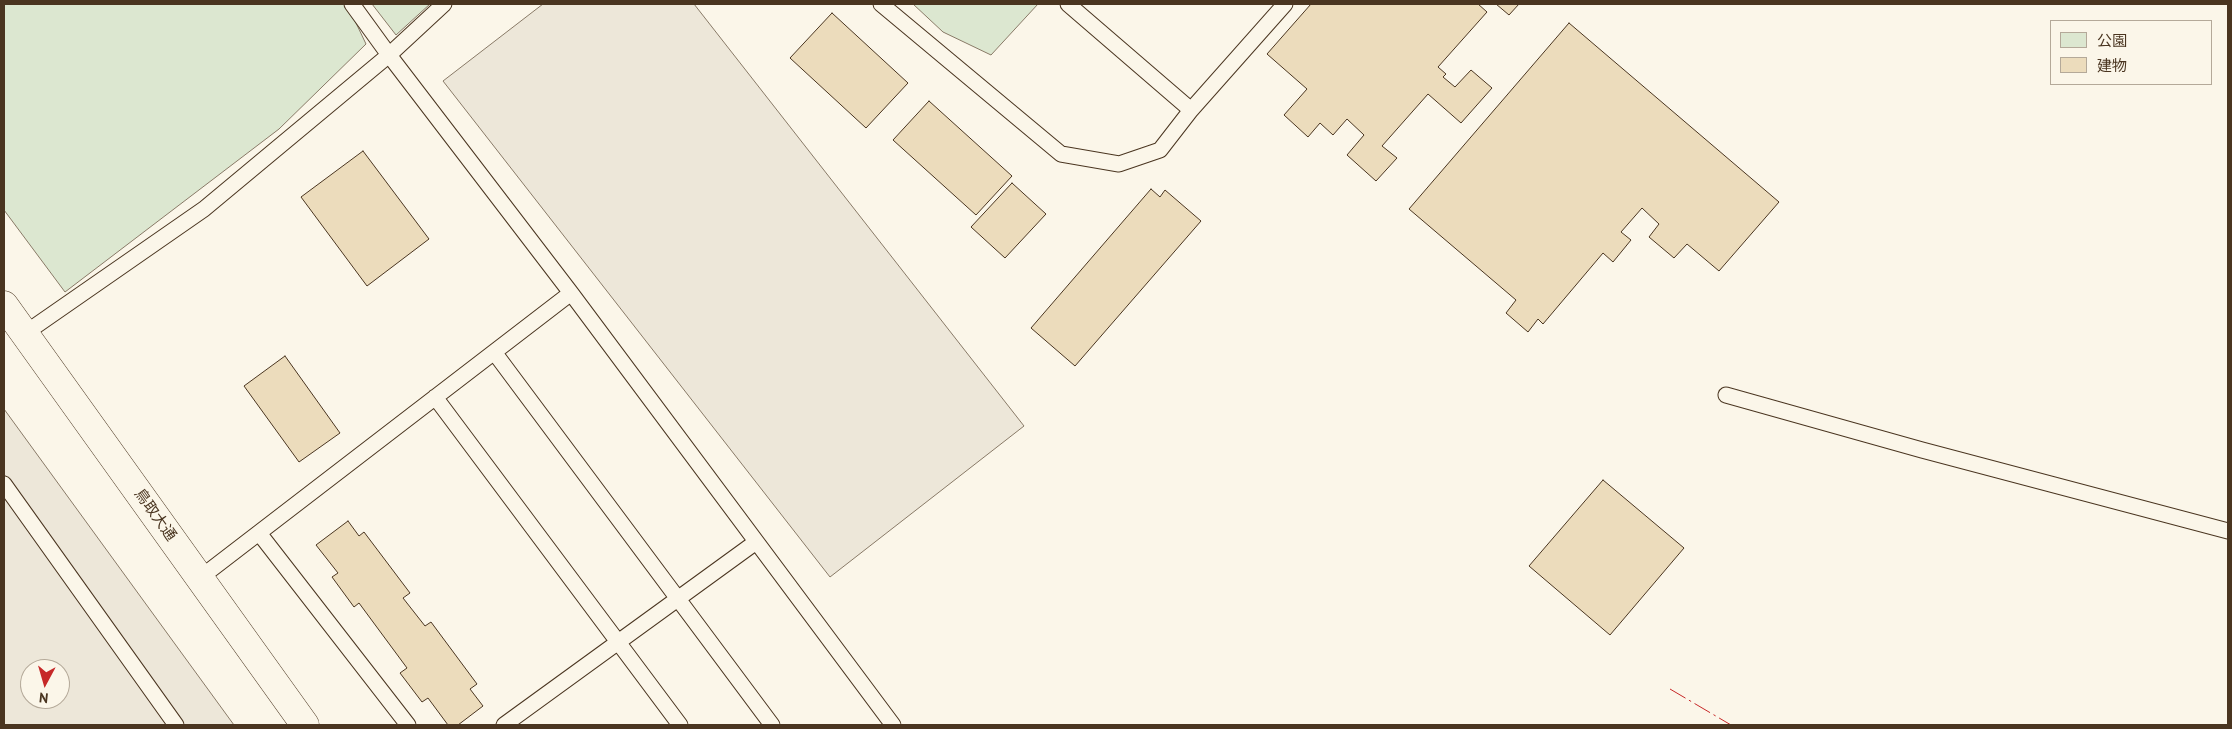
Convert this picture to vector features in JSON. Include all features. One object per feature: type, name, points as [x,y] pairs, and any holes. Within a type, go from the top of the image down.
[{"type":"highway","name":"鳥取大通","points":[[4,305],[305,725]]},
{"type":"lane","points":[[352,4],[571,293],[893,725]]},
{"type":"lane","points":[[24,334],[204,209],[389,55],[444,4]]},
{"type":"lane","points":[[881,4],[1061,154],[1118,164],[1160,150],[1191,110],[1284,4]]},
{"type":"lane","points":[[1068,4],[1191,110]]},
{"type":"lane","points":[[200,578],[571,293]]},
{"type":"lane","points":[[494,352],[772,725]]},
{"type":"lane","points":[[1726,395],[1922,450],[2228,531]]},
{"type":"lane","points":[[435,397],[680,725]]},
{"type":"lane","points":[[4,484],[176,725]]},
{"type":"lane","points":[[259,533],[408,725]]},
{"type":"lane","points":[[504,725],[756,542]]},
{"type":"green space","points":[[4,4],[347,4],[366,44],[279,129],[65,292],[4,210]]},
{"type":"green space","points":[[372,4],[430,4],[396,35]]},
{"type":"green space","points":[[913,4],[1038,4],[991,55],[943,32]]},
{"type":"shaded area","points":[[543,4],[694,4],[1024,426],[830,577],[443,81]]},
{"type":"shaded area","points":[[4,409],[234,725],[4,725]]},
{"type":"building","points":[[1311,4],[1478,4],[1487,12],[1438,67],[1446,74],[1443,77],[1455,87],[1471,70],[1492,88],[1461,123],[1428,94],[1382,146],[1397,158],[1376,181],[1347,155],[1364,135],[1347,119],[1333,135],[1320,123],[1308,137],[1284,115],[1307,89],[1267,54]]},
{"type":"building","points":[[1496,4],[1519,4],[1509,15]]},
{"type":"building","points":[[832,13],[908,83],[866,128],[790,58]]},
{"type":"building","points":[[1569,23],[1779,202],[1719,271],[1687,244],[1674,258],[1649,237],[1659,224],[1642,208],[1621,232],[1631,240],[1613,262],[1603,253],[1543,324],[1538,319],[1528,332],[1506,313],[1516,300],[1409,209]]},
{"type":"building","points":[[929,101],[1012,176],[976,215],[893,140]]},
{"type":"building","points":[[363,151],[429,239],[367,286],[301,197]]},
{"type":"building","points":[[1012,183],[1046,214],[1005,258],[971,227]]},
{"type":"building","points":[[1151,189],[1160,197],[1165,190],[1201,221],[1075,366],[1031,328]]},
{"type":"building","points":[[285,356],[340,433],[299,462],[244,386]]},
{"type":"building","points":[[1603,480],[1684,548],[1610,635],[1529,566]]},
{"type":"building","points":[[348,521],[359,536],[364,532],[410,593],[403,598],[425,626],[431,622],[477,684],[470,689],[483,706],[458,725],[448,725],[428,698],[422,702],[400,673],[407,668],[359,603],[354,607],[332,577],[338,573],[316,545]]},
{"type":"power","points":[[1670,689],[1731,725]]}]
